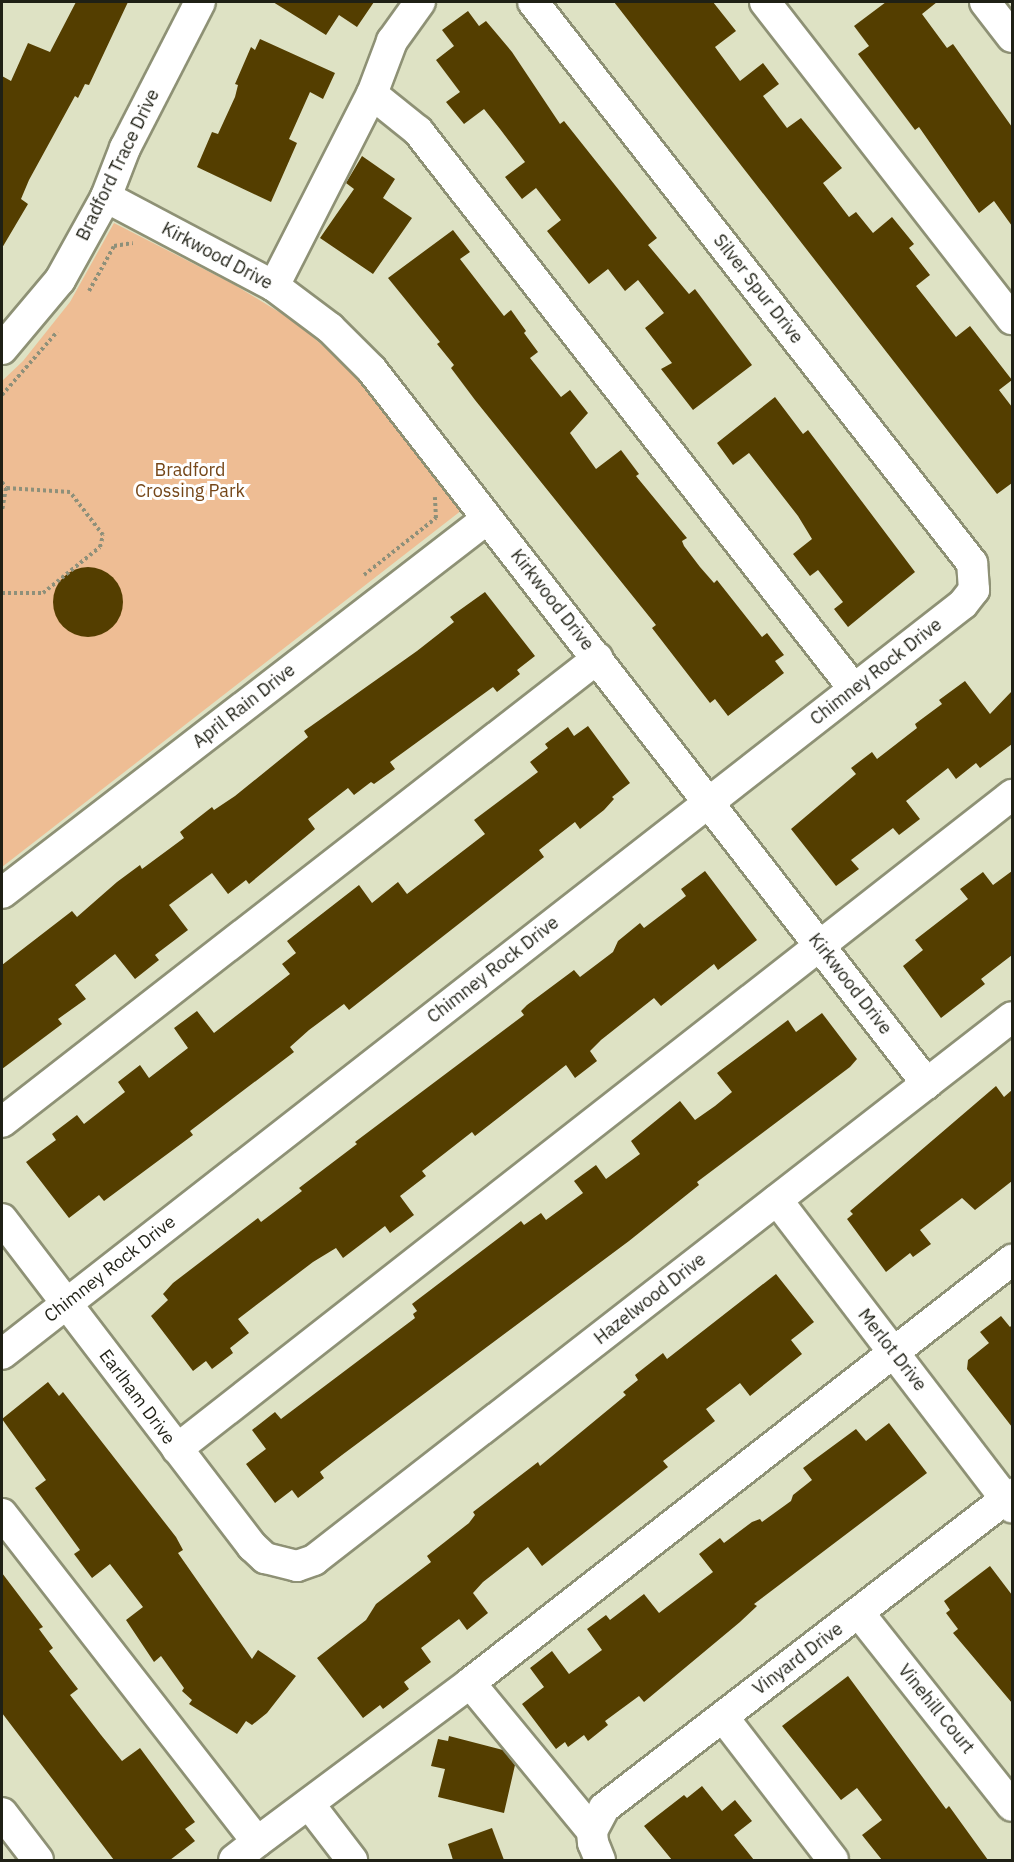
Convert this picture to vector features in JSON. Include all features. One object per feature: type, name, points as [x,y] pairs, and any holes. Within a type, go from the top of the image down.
[{"type":"street","name":"Bradford Trace Drive","points":[[2,349],[60,280],[106,197],[125,148],[200,2]]},
{"type":"street","points":[[274,286],[372,94],[392,41],[420,2]]},
{"type":"street","name":"Silver Spur Drive","points":[[533,2],[964,554],[976,581]]},
{"type":"street","points":[[765,2],[1012,320]]},
{"type":"street","points":[[985,2],[1012,37]]},
{"type":"street","points":[[372,94],[417,131],[854,689]]},
{"type":"street","name":"Kirkwood Drive","points":[[106,197],[274,286],[330,328],[372,370],[710,801],[927,1084]]},
{"type":"street","name":"April Rain Drive","points":[[2,893],[487,519]]},
{"type":"street","name":"Chimney Rock Drive","points":[[2,1354],[963,604],[976,581]]},
{"type":"street","points":[[2,1122],[597,658]]},
{"type":"street","points":[[177,1449],[1012,795]]},
{"type":"street","name":"Hazelwood Drive","points":[[280,1564],[297,1566],[314,1560],[1012,1017]]},
{"type":"street","name":"Merlot Drive","points":[[777,1200],[1010,1500]]},
{"type":"street","name":"Earlham Drive","points":[[2,1220],[252,1546],[264,1558],[280,1564]]},
{"type":"street","points":[[234,1860],[470,1683],[1012,1260]]},
{"type":"street","name":"Vinyard Drive","points":[[592,1831],[604,1808],[859,1612],[1010,1500]]},
{"type":"street","points":[[2,1514],[257,1842]]},
{"type":"street","name":"Vinehill Court","points":[[859,1612],[1012,1806]]},
{"type":"street","points":[[470,1683],[592,1831],[600,1860]]},
{"type":"street","points":[[723,1717],[833,1860]]},
{"type":"street","points":[[309,1804],[352,1860]]},
{"type":"street","points":[[2,1813],[38,1860]]},
{"type":"path","points":[[85,296],[114,246],[138,242]]},
{"type":"path","points":[[2,395],[64,323]]},
{"type":"path","points":[[2,482],[6,488],[2,510]]},
{"type":"path","points":[[2,593],[43,593],[100,547],[103,535],[70,492],[6,488]]},
{"type":"path","points":[[353,583],[436,518],[435,489]]},
{"type":"green space","name":"Bradford Crossing Park","points":[[114,223],[233,284],[297,323],[348,368],[462,510],[2,867],[2,381],[23,361],[70,302]]},
{"type":"building","points":[[76,2],[128,2],[89,85],[85,84],[78,98],[75,96],[29,180],[21,199],[28,204],[2,248],[2,76],[11,81],[28,43],[50,52]]},
{"type":"building","points":[[273,2],[374,2],[357,27],[339,15],[326,35]]},
{"type":"building","points":[[614,2],[713,2],[736,31],[715,47],[740,81],[763,63],[779,84],[763,96],[787,128],[801,118],[842,168],[823,183],[849,217],[856,212],[873,233],[892,217],[914,244],[909,248],[930,275],[916,286],[956,337],[970,326],[1012,380],[999,390],[1012,407],[1012,483],[997,494]]},
{"type":"building","points":[[886,2],[937,2],[922,14],[947,48],[953,44],[1012,127],[1012,226],[994,201],[979,213],[919,127],[915,130],[858,54],[869,46],[854,26]]},
{"type":"building","points":[[468,11],[479,26],[486,21],[512,52],[560,124],[564,121],[657,238],[648,245],[689,294],[695,289],[752,365],[693,410],[661,369],[672,363],[645,328],[664,313],[638,280],[625,291],[608,269],[589,284],[547,231],[561,220],[536,188],[522,199],[505,177],[525,162],[500,129],[484,109],[464,124],[446,102],[460,92],[436,60],[454,46],[442,30]]},
{"type":"building","points":[[260,39],[335,73],[323,99],[310,92],[289,139],[297,143],[271,202],[197,167],[212,132],[218,134],[235,97],[238,85],[235,84],[251,47],[255,50]]},
{"type":"building","points":[[362,156],[395,179],[383,198],[412,218],[373,274],[320,238],[354,189],[346,183]]},
{"type":"building","points":[[453,230],[470,252],[460,259],[504,316],[511,310],[526,331],[524,333],[538,352],[530,358],[561,397],[570,390],[588,413],[570,433],[596,469],[621,450],[639,474],[636,476],[687,538],[682,541],[684,546],[700,567],[714,583],[717,580],[762,637],[767,633],[784,655],[775,661],[784,673],[728,716],[715,699],[710,703],[652,628],[656,625],[475,400],[451,368],[454,365],[437,344],[440,342],[388,278]]},
{"type":"building","points":[[775,397],[803,434],[808,430],[915,572],[848,627],[834,609],[843,602],[818,570],[810,576],[793,554],[812,539],[798,516],[749,453],[733,465],[717,443]]},
{"type":"building","points":[[88,567],[101,570],[113,577],[120,589],[123,602],[120,615],[113,627],[101,634],[88,637],[75,634],[63,627],[56,615],[53,602],[56,589],[63,577],[75,570]]},
{"type":"building","points":[[485,592],[535,656],[517,670],[520,674],[497,692],[493,687],[390,762],[395,769],[374,784],[371,782],[354,795],[348,788],[308,819],[315,829],[249,884],[246,880],[228,894],[212,873],[169,905],[188,930],[155,955],[159,960],[135,979],[115,954],[75,985],[86,999],[58,1019],[62,1024],[2,1069],[2,965],[72,911],[77,917],[140,865],[142,869],[184,838],[180,832],[212,807],[214,810],[235,796],[308,737],[304,731],[417,651],[454,622],[450,617]]},
{"type":"building","points":[[965,681],[990,714],[1012,691],[1012,744],[980,768],[976,763],[956,779],[948,768],[906,801],[920,819],[899,835],[893,828],[851,860],[859,869],[836,886],[791,829],[856,774],[851,768],[872,752],[877,759],[917,728],[915,724],[942,704],[939,700]]},
{"type":"building","points":[[588,726],[630,783],[612,797],[614,799],[604,810],[580,829],[575,822],[539,850],[544,857],[349,1010],[344,1004],[309,1030],[290,1047],[294,1052],[190,1131],[193,1135],[104,1201],[99,1195],[69,1218],[26,1162],[56,1140],[52,1134],[77,1115],[84,1124],[125,1092],[118,1082],[140,1065],[149,1078],[188,1048],[174,1028],[197,1011],[214,1033],[290,974],[282,964],[296,953],[287,941],[359,885],[372,903],[398,882],[407,894],[485,834],[474,820],[538,772],[530,762],[548,748],[545,744],[568,727],[574,736]]},
{"type":"building","points":[[705,871],[757,940],[718,970],[714,964],[661,1006],[654,998],[590,1051],[597,1061],[575,1078],[566,1065],[475,1136],[472,1132],[422,1171],[426,1176],[400,1196],[414,1215],[390,1233],[385,1226],[343,1258],[336,1248],[313,1262],[238,1319],[249,1333],[230,1348],[233,1353],[212,1369],[206,1361],[193,1371],[151,1316],[168,1300],[163,1294],[173,1283],[258,1218],[261,1222],[302,1191],[299,1188],[357,1144],[355,1142],[524,1015],[521,1011],[527,1005],[574,970],[580,977],[613,952],[618,941],[640,923],[644,928],[686,896],[681,889]]},
{"type":"building","points":[[1012,871],[1012,955],[981,979],[985,984],[941,1018],[903,966],[923,950],[915,940],[968,899],[960,889],[983,872],[993,885]]},
{"type":"building","points":[[822,1013],[857,1059],[850,1067],[697,1182],[699,1185],[629,1241],[320,1472],[324,1478],[298,1498],[292,1490],[275,1503],[246,1464],[266,1449],[252,1430],[275,1412],[281,1419],[415,1318],[413,1314],[417,1311],[412,1304],[521,1221],[524,1225],[541,1213],[546,1220],[583,1193],[574,1181],[596,1165],[606,1179],[640,1154],[631,1141],[680,1101],[695,1120],[715,1106],[732,1092],[717,1073],[788,1020],[796,1032]]},
{"type":"building","points":[[996,1086],[1004,1097],[1012,1090],[1012,1181],[975,1210],[962,1198],[920,1230],[931,1244],[913,1257],[910,1253],[886,1272],[847,1219],[853,1214],[850,1211]]},
{"type":"building","points":[[776,1274],[814,1322],[791,1340],[802,1354],[750,1396],[740,1383],[706,1409],[715,1421],[663,1461],[668,1467],[542,1566],[528,1547],[483,1582],[473,1593],[488,1613],[467,1630],[459,1619],[421,1648],[431,1662],[404,1682],[409,1689],[383,1709],[380,1705],[363,1718],[317,1658],[366,1620],[376,1604],[431,1562],[427,1556],[469,1523],[475,1515],[473,1512],[538,1462],[540,1466],[626,1395],[623,1392],[638,1380],[635,1375],[663,1353],[667,1359]]},
{"type":"building","points":[[1001,1316],[1010,1327],[1012,1325],[1012,1427],[967,1369],[968,1360],[989,1343],[980,1332]]},
{"type":"building","points":[[48,1382],[59,1396],[63,1392],[176,1537],[183,1550],[178,1553],[252,1659],[258,1650],[296,1676],[267,1713],[252,1725],[246,1721],[237,1734],[189,1704],[192,1700],[182,1691],[184,1688],[161,1656],[154,1662],[126,1620],[143,1607],[110,1564],[92,1578],[74,1554],[80,1550],[35,1488],[46,1480],[2,1419]]},
{"type":"building","points":[[889,1423],[927,1473],[754,1604],[757,1606],[740,1622],[644,1702],[639,1696],[605,1721],[608,1725],[588,1741],[584,1735],[568,1747],[565,1742],[556,1749],[522,1704],[544,1687],[530,1668],[552,1651],[569,1674],[602,1650],[587,1629],[606,1615],[610,1620],[644,1594],[659,1613],[713,1572],[699,1554],[720,1538],[724,1543],[752,1522],[760,1519],[762,1522],[791,1501],[793,1495],[812,1480],[803,1468],[856,1429],[866,1441]]},
{"type":"building","points":[[990,1566],[1012,1595],[1012,1703],[953,1633],[958,1629],[946,1613],[950,1610],[944,1601]]},
{"type":"building","points":[[2,1573],[43,1627],[39,1629],[53,1648],[49,1651],[78,1689],[70,1695],[101,1735],[122,1761],[140,1748],[195,1822],[185,1829],[195,1841],[170,1860],[114,1860],[2,1713]]},
{"type":"building","points":[[848,1676],[946,1809],[949,1806],[988,1860],[882,1860],[862,1835],[882,1820],[857,1788],[841,1800],[782,1726]]},
{"type":"building","points":[[449,1736],[503,1750],[515,1765],[504,1813],[438,1797],[445,1769],[431,1766],[438,1739],[448,1741]]},
{"type":"building","points":[[702,1786],[722,1811],[735,1800],[752,1821],[734,1835],[754,1860],[672,1860],[644,1826],[684,1795],[687,1798]]},
{"type":"building","points":[[492,1828],[504,1860],[453,1860],[448,1844]]}]
